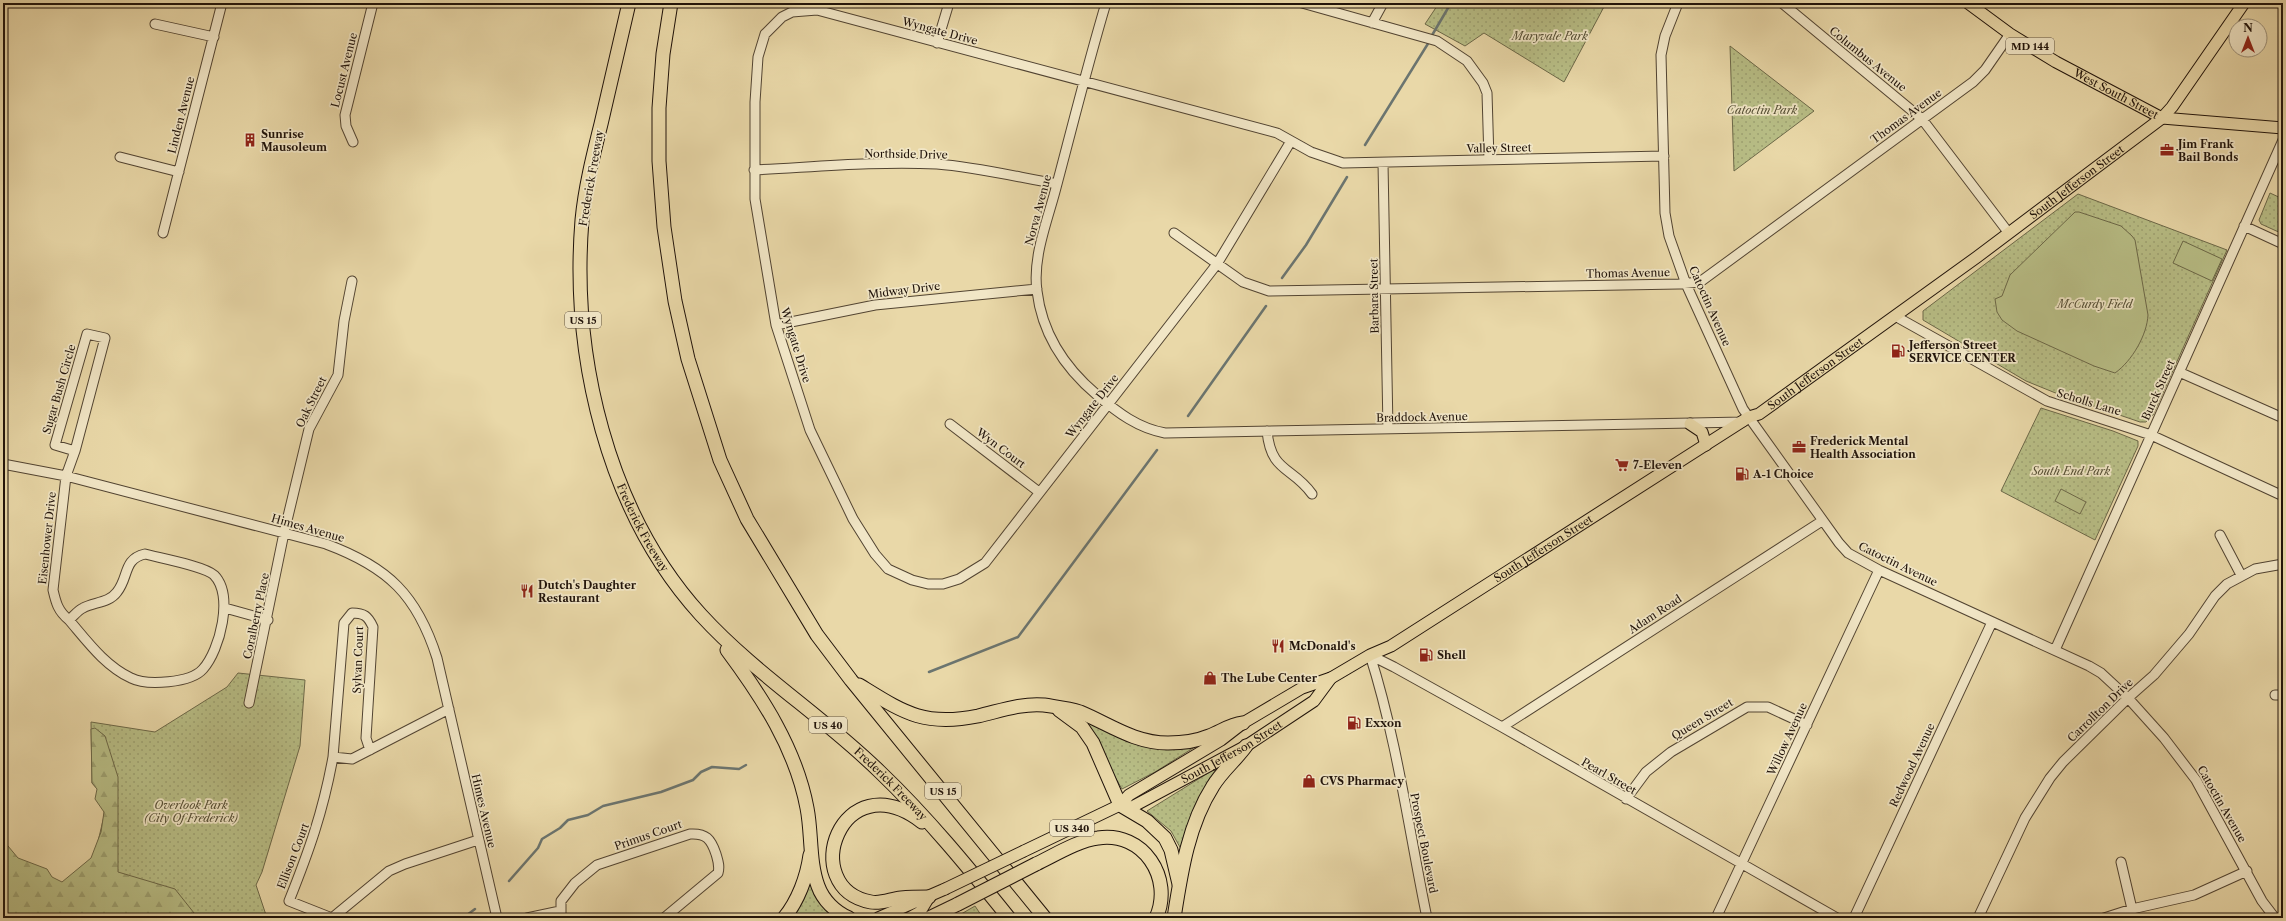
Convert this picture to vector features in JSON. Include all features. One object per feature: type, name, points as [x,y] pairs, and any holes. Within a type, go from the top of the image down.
[{"type":"highway","name":"Frederick Freeway","points":[[629,3],[591,168],[582,218],[580,275],[585,347],[596,408],[615,470],[654,552],[672,580],[701,615],[757,670],[820,718],[880,772],[948,842],[1009,918]]},
{"type":"highway","name":"US 15","points":[[671,3],[660,81],[659,161],[664,227],[675,301],[688,359],[720,460],[747,518],[817,634],[851,680],[1034,905],[1052,918]]},
{"type":"highway","name":"US 15","points":[[701,615],[740,667],[770,713],[801,777],[808,809],[812,843],[810,857],[800,891],[791,909],[784,918]]},
{"type":"highway","points":[[851,680],[892,706],[929,718],[962,718],[1018,706],[1056,707],[1078,711],[1134,737],[1158,743],[1193,740],[1210,736],[1228,725],[1243,723]]},
{"type":"highway","points":[[1056,707],[1082,727],[1093,743],[1120,805],[1147,821],[1164,838],[1171,850],[1179,884]]},
{"type":"highway","points":[[1174,918],[1179,884],[1191,833],[1204,801],[1214,784],[1246,746]]},
{"type":"highway","points":[[928,897],[900,898],[878,903],[862,899],[852,894],[838,878],[834,869],[832,858],[835,838],[840,828],[854,813],[874,806],[884,805],[895,807],[910,815],[948,842]]},
{"type":"highway","points":[[928,918],[1036,864],[1093,838],[1110,837],[1129,842],[1145,852],[1159,874],[1162,899],[1156,918]]},
{"type":"highway","points":[[812,843],[815,872],[820,890],[835,909],[849,918]]},
{"type":"highway","points":[[1034,905],[1045,918]]},
{"type":"main road","name":"West South Street","points":[[1968,3],[2010,34],[2056,62],[2162,118],[2283,128]]},
{"type":"main road","name":"South Jefferson Street","points":[[928,897],[1120,805],[1129,794],[1221,740],[1243,723],[1302,688],[1331,678],[1370,655],[1391,646],[1746,419],[1759,414],[1895,316],[2162,118],[2172,107],[2244,3]]},
{"type":"main road","points":[[1690,424],[1702,432],[1706,445]]},
{"type":"main road","name":"South Jefferson Street","points":[[1120,805],[1132,807],[1246,746],[1314,701],[1331,678]]},
{"type":"main road","points":[[909,918],[920,912],[928,897]]},
{"type":"main road","name":"US 340","points":[[878,918],[928,897]]},
{"type":"street","name":"Linden Avenue","points":[[163,233],[222,3]]},
{"type":"street","name":"Locust Avenue","points":[[353,142],[346,126],[345,116],[373,3]]},
{"type":"street","points":[[937,43],[949,3]]},
{"type":"street","name":"Norva Avenue","points":[[1106,3],[1083,81],[1039,254],[1037,289],[1049,334],[1064,361],[1076,376],[1108,405]]},
{"type":"street","points":[[1302,3],[1437,41],[1456,52],[1475,70],[1483,83],[1486,93],[1489,160]]},
{"type":"street","points":[[1372,23],[1383,3]]},
{"type":"street","name":"Catoctin Avenue","points":[[1678,3],[1665,36],[1661,55],[1667,225],[1676,258],[1686,284],[1743,409],[1746,419],[1822,521],[1848,552],[1879,570],[2055,650],[2101,673],[2128,698],[2164,738],[2196,780],[2262,901],[2275,918]]},
{"type":"street","name":"Columbus Avenue","points":[[1782,3],[1922,119],[2008,232]]},
{"type":"street","name":"Wyngate Drive","points":[[1291,141],[1217,264],[1108,405],[1038,492],[985,563],[959,579],[943,584],[928,584],[899,575],[888,569],[875,554],[853,519],[810,430],[776,325],[757,220],[754,170],[755,102],[759,50],[765,34],[782,17],[792,12],[817,10],[1277,133],[1336,162]]},
{"type":"street","points":[[155,24],[214,37]]},
{"type":"street","name":"Thomas Avenue","points":[[1174,233],[1243,282],[1269,291],[1686,284],[1700,282],[1973,82],[1985,70],[2010,34]]},
{"type":"street","name":"Burck Street","points":[[2055,650],[2283,140]]},
{"type":"street","name":"Valley Street","points":[[1336,162],[1383,163],[1664,156]]},
{"type":"street","points":[[120,157],[179,172]]},
{"type":"street","name":"Northside Drive","points":[[754,170],[893,163],[938,164],[982,170],[1057,184]]},
{"type":"street","name":"Barbara Street","points":[[1383,163],[1388,429]]},
{"type":"street","points":[[2244,226],[2283,244]]},
{"type":"street","name":"Oak Street","points":[[284,533],[309,429],[338,374],[345,314],[352,281]]},
{"type":"street","name":"Midway Drive","points":[[776,325],[875,305],[1037,289]]},
{"type":"street","name":"Scholls Lane","points":[[1895,316],[2047,401],[2151,435],[2283,496]]},
{"type":"street","name":"Sugar Bush Circle","points":[[66,476],[75,450],[105,338],[87,334],[55,445],[75,450]]},
{"type":"street","points":[[2179,372],[2283,418]]},
{"type":"street","name":"Braddock Avenue","points":[[1108,405],[1139,426],[1160,432],[1690,424],[1746,419]]},
{"type":"street","name":"Wyn Court","points":[[950,424],[1038,492]]},
{"type":"street","points":[[1268,431],[1273,457],[1312,494]]},
{"type":"street","name":"Himes Avenue","points":[[3,464],[66,476],[326,544],[355,554],[374,565],[392,580],[420,613],[428,631],[449,709],[497,918]]},
{"type":"street","name":"Eisenhower Drive","points":[[66,476],[53,590],[56,605],[61,613],[69,620],[97,653],[131,679],[168,682],[184,680],[196,675],[203,669],[217,638],[225,608],[219,583],[207,570],[145,554],[137,556],[130,561],[125,580],[117,594],[103,602],[83,608],[69,620]]},
{"type":"street","name":"Adam Road","points":[[1502,727],[1822,521]]},
{"type":"street","name":"Coralberry Place","points":[[250,703],[268,620],[284,533]]},
{"type":"street","points":[[2220,536],[2241,575]]},
{"type":"street","name":"Carrollton Drive","points":[[1978,918],[2025,818],[2038,795],[2063,762],[2128,698],[2154,675],[2188,634],[2218,593],[2241,575],[2263,566],[2283,564]]},
{"type":"street","name":"Willow Avenue","points":[[1716,918],[1879,570]]},
{"type":"street","points":[[225,608],[268,620]]},
{"type":"street","name":"Sylvan Court","points":[[333,757],[344,622],[352,613],[361,613],[369,617],[373,627],[366,738],[370,750]]},
{"type":"street","name":"Redwood Avenue","points":[[1854,918],[1992,622]]},
{"type":"street","name":"Pearl Street","points":[[1370,655],[1502,727],[1837,918]]},
{"type":"street","name":"Prospect Boulevard","points":[[1370,655],[1378,680],[1395,756],[1427,918]]},
{"type":"street","name":"Queen Street","points":[[1626,799],[1646,772],[1671,752],[1747,707],[1768,707],[1807,725]]},
{"type":"street","points":[[333,757],[352,759],[449,709]]},
{"type":"street","name":"Ellison Court","points":[[333,757],[326,797],[315,834],[288,901],[332,918],[389,872],[405,864],[478,840]]},
{"type":"street","name":"Primus Court","points":[[527,918],[560,915],[561,901],[567,892],[575,883],[597,866],[690,834],[700,833],[708,837],[713,843],[720,867],[718,873],[664,918]]},
{"type":"street","points":[[2121,862],[2132,909]]},
{"type":"street","points":[[2104,918],[2132,909],[2194,895],[2247,872]]},
{"type":"green space","name":"Maryvale Park","points":[[1439,3],[1606,3],[1564,82],[1484,33],[1465,46],[1425,24]]},
{"type":"green space","name":"Catoctin Park","points":[[1730,46],[1814,111],[1734,171]]},
{"type":"green space","points":[[2270,193],[2283,199],[2283,234],[2261,224],[2259,220]]},
{"type":"green space","name":"McCurdy Field","points":[[2078,194],[2227,250],[2153,415],[2146,422],[2140,422],[2058,394],[2026,381],[1923,320],[1923,311]]},
{"type":"green space","points":[[2075,212],[2121,226],[2135,240],[2148,315],[2147,323],[2142,339],[2133,355],[2115,373],[2094,366],[2017,331],[2002,320],[1997,312],[1995,299],[2002,296],[2010,275]]},
{"type":"green space","points":[[2183,241],[2222,259],[2212,281],[2173,263]]},
{"type":"green space","name":"South End Park","points":[[2041,408],[2113,431],[2138,441],[2138,446],[2095,540],[2001,491]]},
{"type":"green space","points":[[2061,489],[2086,502],[2080,514],[2055,501]]},
{"type":"green space","name":"Overlook Park (City Of Frederick)","points":[[238,673],[305,680],[300,746],[262,872],[256,885],[267,918],[147,918],[88,884],[104,816],[105,797],[92,783],[91,722],[155,732],[227,687]]},
{"type":"green space","points":[[1079,716],[1096,724],[1198,745],[1155,772],[1122,789]]},
{"type":"green space","points":[[95,728],[105,736],[118,777],[118,872],[175,889],[198,918],[3,918],[3,840],[18,858],[47,869],[52,877],[62,882],[91,858],[101,832],[104,812],[95,799],[97,789],[92,783],[91,729]]},
{"type":"green space","points":[[1221,765],[1181,849],[1171,831],[1147,811]]},
{"type":"green space","points":[[808,878],[837,918],[789,918]]},
{"type":"green space","points":[[975,906],[983,918],[954,918],[956,917]]},
{"type":"waterway","points":[[1431,37],[1451,3]]},
{"type":"waterway","points":[[1365,145],[1429,42]]},
{"type":"waterway","points":[[1282,278],[1306,245],[1347,177]]},
{"type":"waterway","points":[[1188,416],[1266,306]]},
{"type":"waterway","points":[[929,672],[1018,637],[1157,450]]},
{"type":"waterway","points":[[509,881],[538,848],[542,839],[560,828],[568,820],[588,815],[603,806],[661,792],[693,780],[701,772],[712,767],[739,769],[746,765]]},
{"type":"waterway","points":[[463,918],[475,909]]},
{"type":"waterway","points":[[84,915],[95,914],[116,918]]},
{"type":"place","name":"Sunrise Mausoleum","points":[[250,140]]},
{"type":"place","name":"Jim Frank Bail Bonds","points":[[2167,150]]},
{"type":"place","name":"Jefferson Street SERVICE CENTER","points":[[1898,351]]},
{"type":"place","name":"Frederick Mental Health Association","points":[[1799,447]]},
{"type":"place","name":"7-Eleven","points":[[1622,465]]},
{"type":"place","name":"A-1 Choice","points":[[1742,474]]},
{"type":"place","name":"Dutch's Daughter Restaurant","points":[[527,591]]},
{"type":"place","name":"McDonald's","points":[[1278,646]]},
{"type":"place","name":"Shell","points":[[1426,655]]},
{"type":"place","name":"The Lube Center","points":[[1210,678]]},
{"type":"place","name":"Exxon","points":[[1354,723]]},
{"type":"place","name":"CVS Pharmacy","points":[[1309,781]]}]
